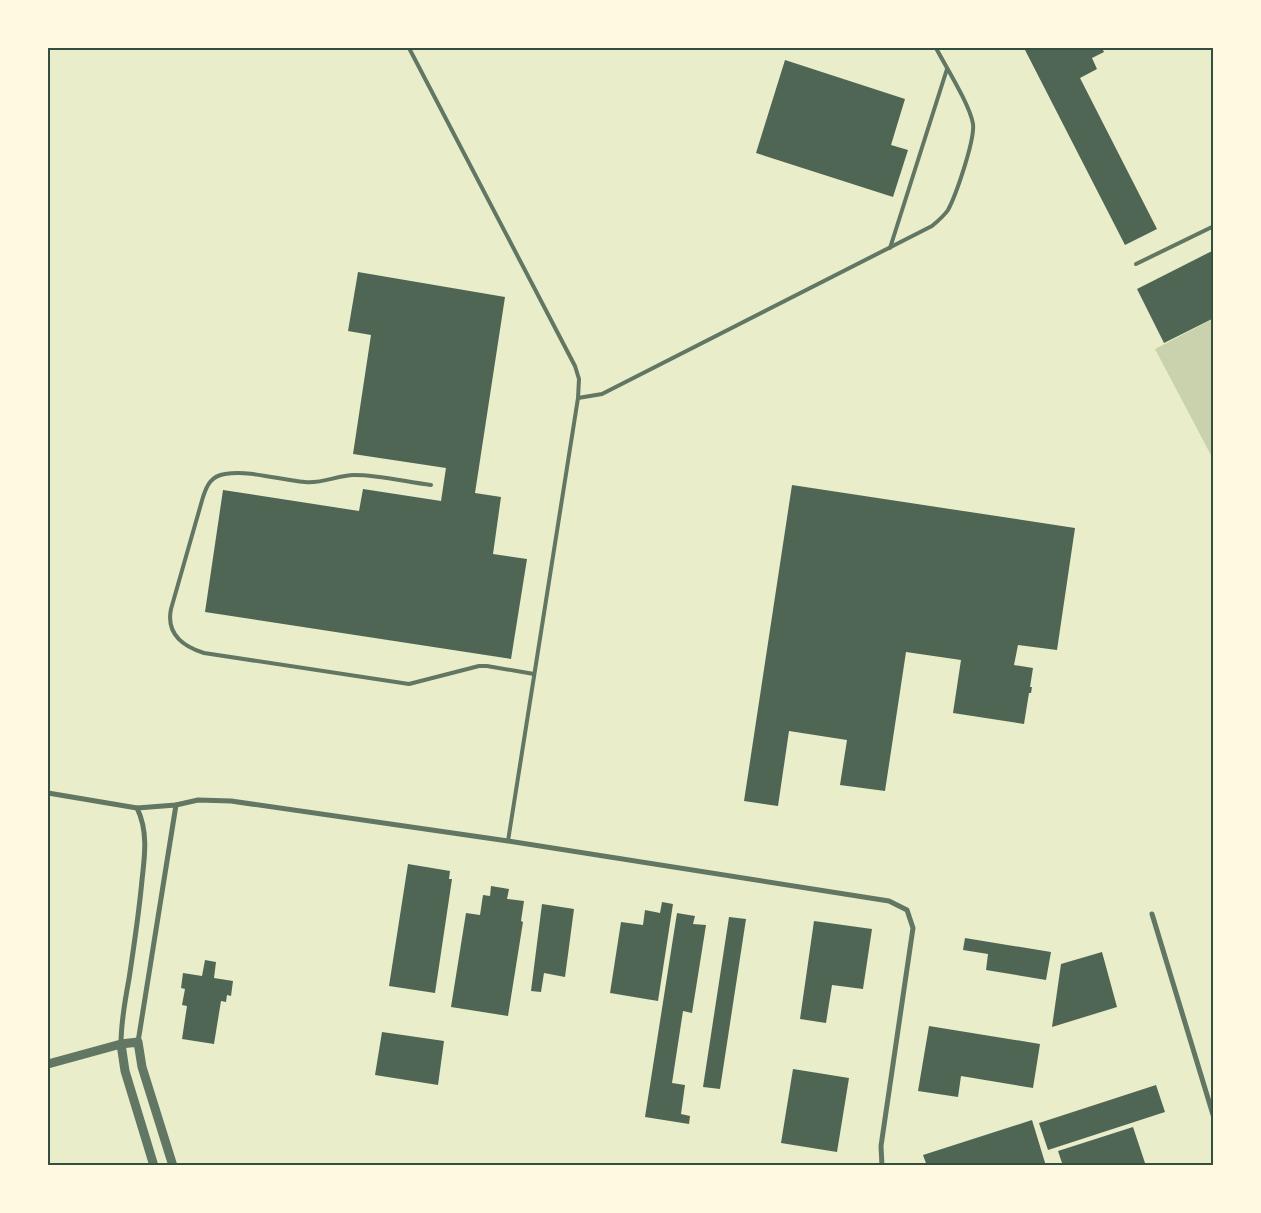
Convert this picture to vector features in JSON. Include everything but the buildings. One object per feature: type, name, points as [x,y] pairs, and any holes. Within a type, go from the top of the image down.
[{"type":"street","points":[[48,793],[137,808],[176,806],[198,800],[231,801],[508,841],[889,901],[907,910],[913,928],[881,1146],[882,1166]]},
{"type":"street","points":[[173,1166],[142,1067],[138,1042],[176,806]]},
{"type":"street","points":[[137,808],[143,820],[145,831],[143,872],[140,909],[122,1017],[121,1044],[125,1071],[154,1166]]},
{"type":"street","points":[[1152,914],[1214,1118]]},
{"type":"street","points":[[48,1064],[121,1044],[138,1042]]},
{"type":"lane","points":[[409,48],[575,366],[579,379],[578,398],[508,841]]},
{"type":"lane","points":[[578,398],[602,394],[932,226],[947,212],[953,200],[973,134],[973,125],[965,104],[936,48]]},
{"type":"lane","points":[[890,248],[948,69]]},
{"type":"lane","points":[[1136,264],[1214,226]]},
{"type":"lane","points":[[431,485],[355,475],[312,482],[239,474],[224,474],[211,479],[206,486],[171,609],[171,628],[186,645],[194,650],[210,654],[409,684],[417,684],[479,666],[534,674]]},
{"type":"green space","points":[[1213,319],[1213,459],[1155,349]]}]
